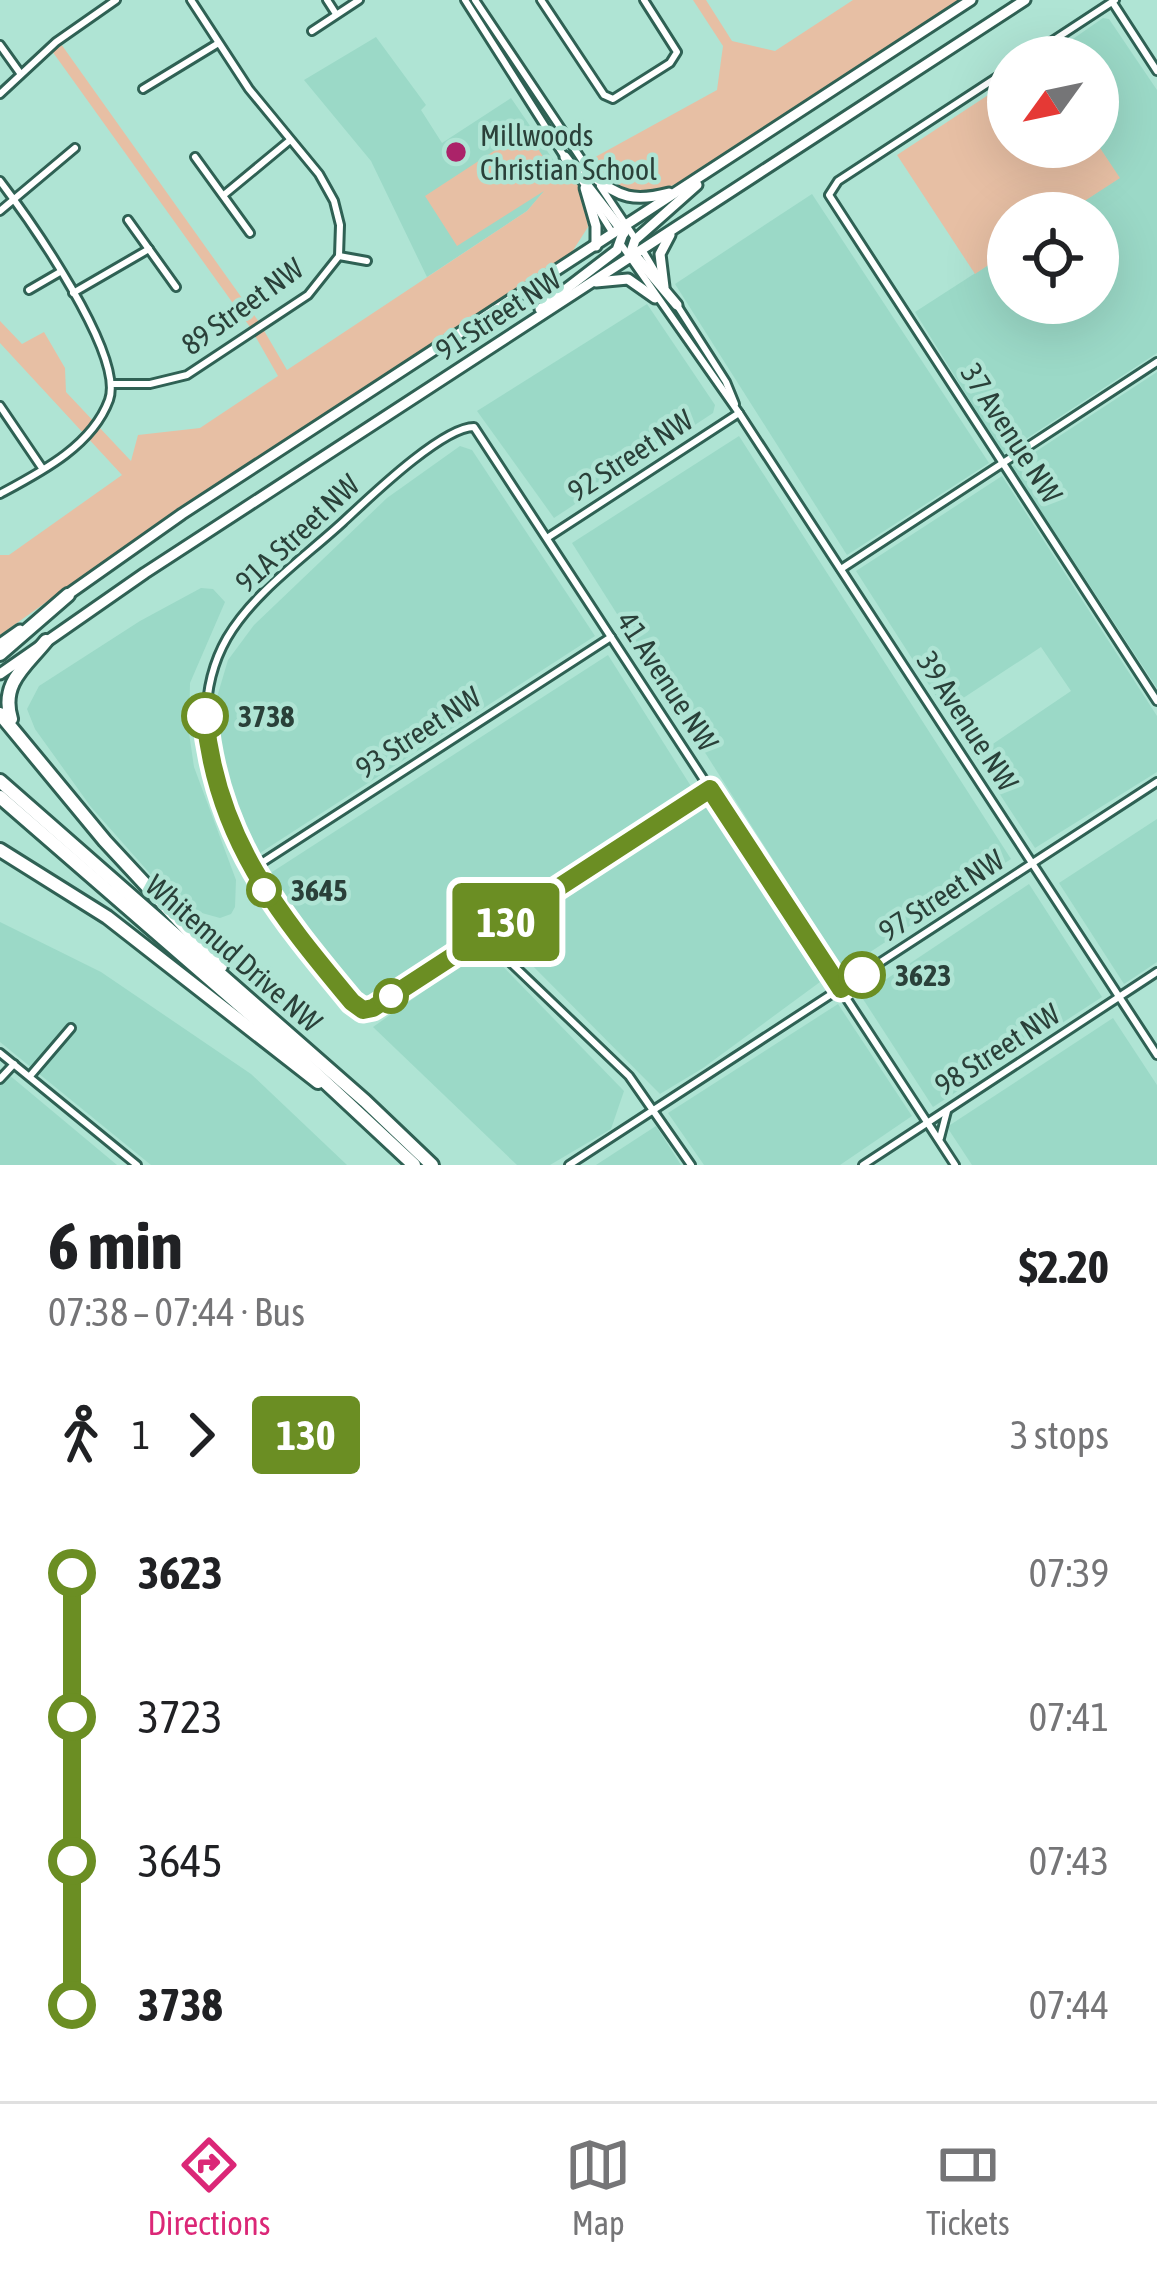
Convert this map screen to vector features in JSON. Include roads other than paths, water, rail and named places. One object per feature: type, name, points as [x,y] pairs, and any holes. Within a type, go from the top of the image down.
[{"type":"highway","points":[[0,655],[68,595]]},
{"type":"highway","points":[[24,740],[4,709],[3,692],[13,674],[46,641]]},
{"type":"highway","points":[[0,714],[105,841],[206,947],[241,991]]},
{"type":"highway","name":"Whitemud Drive NW","points":[[0,781],[432,1165]]},
{"type":"highway","name":"Whitemud Drive NW","points":[[0,797],[414,1165]]},
{"type":"highway","points":[[0,850],[107,917],[306,1075],[338,1093]]},
{"type":"main road","name":"91 Street NW","points":[[0,674],[591,283],[680,190],[971,0]]},
{"type":"main road","name":"91 Street NW","points":[[3,641],[182,514],[596,245],[628,242],[680,224],[1025,0]]},
{"type":"main road","points":[[493,346],[739,152]]},
{"type":"main road","points":[[565,157],[677,305]]},
{"type":"main road","points":[[593,176],[611,191],[632,199],[680,190]]},
{"type":"main road","points":[[585,188],[596,226],[596,245]]},
{"type":"main road","points":[[664,286],[661,250],[680,224]]},
{"type":"main road","points":[[591,283],[628,279],[655,298]]},
{"type":"street","points":[[0,94],[88,17],[116,0]]},
{"type":"street","points":[[191,0],[289,141],[319,173],[340,224],[339,256],[367,261]]},
{"type":"street","points":[[327,0],[336,14]]},
{"type":"street","points":[[312,31],[359,0]]},
{"type":"street","points":[[465,0],[476,6],[593,176],[628,242]]},
{"type":"street","points":[[476,6],[492,0]]},
{"type":"street","points":[[541,0],[609,99],[676,55],[644,0]]},
{"type":"street","points":[[1060,36],[1113,1],[1157,71]]},
{"type":"street","points":[[476,6],[565,157],[628,242]]},
{"type":"street","points":[[143,89],[218,43]]},
{"type":"street","points":[[0,45],[20,73]]},
{"type":"street","name":"37 Avenue NW","points":[[987,84],[838,181],[830,190],[831,200],[1157,700]]},
{"type":"street","points":[[225,194],[289,141]]},
{"type":"street","points":[[0,211],[75,148]]},
{"type":"street","points":[[196,157],[250,233]]},
{"type":"street","points":[[0,181],[104,346],[112,384],[109,399],[82,442],[0,494]]},
{"type":"street","points":[[128,220],[176,287]]},
{"type":"street","name":"39 Avenue NW","points":[[628,242],[677,305],[726,382],[739,413]]},
{"type":"street","name":"39 Avenue NW","points":[[628,242],[655,298],[739,413],[1157,1055]]},
{"type":"street","points":[[73,293],[149,249]]},
{"type":"street","name":"89 Street NW","points":[[112,384],[150,384],[203,366],[308,296],[339,256]]},
{"type":"street","points":[[29,290],[60,272]]},
{"type":"street","points":[[841,569],[1157,362]]},
{"type":"street","points":[[0,406],[42,469]]},
{"type":"street","name":"92 Street NW","points":[[547,538],[739,413]]},
{"type":"street","name":"41 Avenue NW","points":[[475,427],[955,1165]]},
{"type":"street","name":"91A Street NW","points":[[252,868],[220,791],[208,747],[207,690],[216,659],[251,606],[398,471],[461,429],[475,427]]},
{"type":"street","name":"93 Street NW","points":[[252,868],[611,637]]},
{"type":"street","name":"97 Street NW","points":[[569,1165],[1157,782]]},
{"type":"street","points":[[252,868],[280,915],[363,1010],[373,1008],[710,789]]},
{"type":"street","points":[[484,937],[623,1070],[691,1165]]},
{"type":"street","name":"98 Street NW","points":[[863,1165],[1157,972]]},
{"type":"street","points":[[30,1076],[71,1028]]},
{"type":"street","points":[[0,1053],[135,1164]]},
{"type":"street","points":[[0,1079],[14,1064]]},
{"type":"street","points":[[940,1142],[948,1109]]},
{"type":"place","name":"Millwoods Christian School","points":[[456,152]]},
{"type":"place","name":"3738","points":[[205,716]]},
{"type":"place","name":"3645","points":[[264,890]]},
{"type":"place","name":"3623","points":[[862,975]]}]
